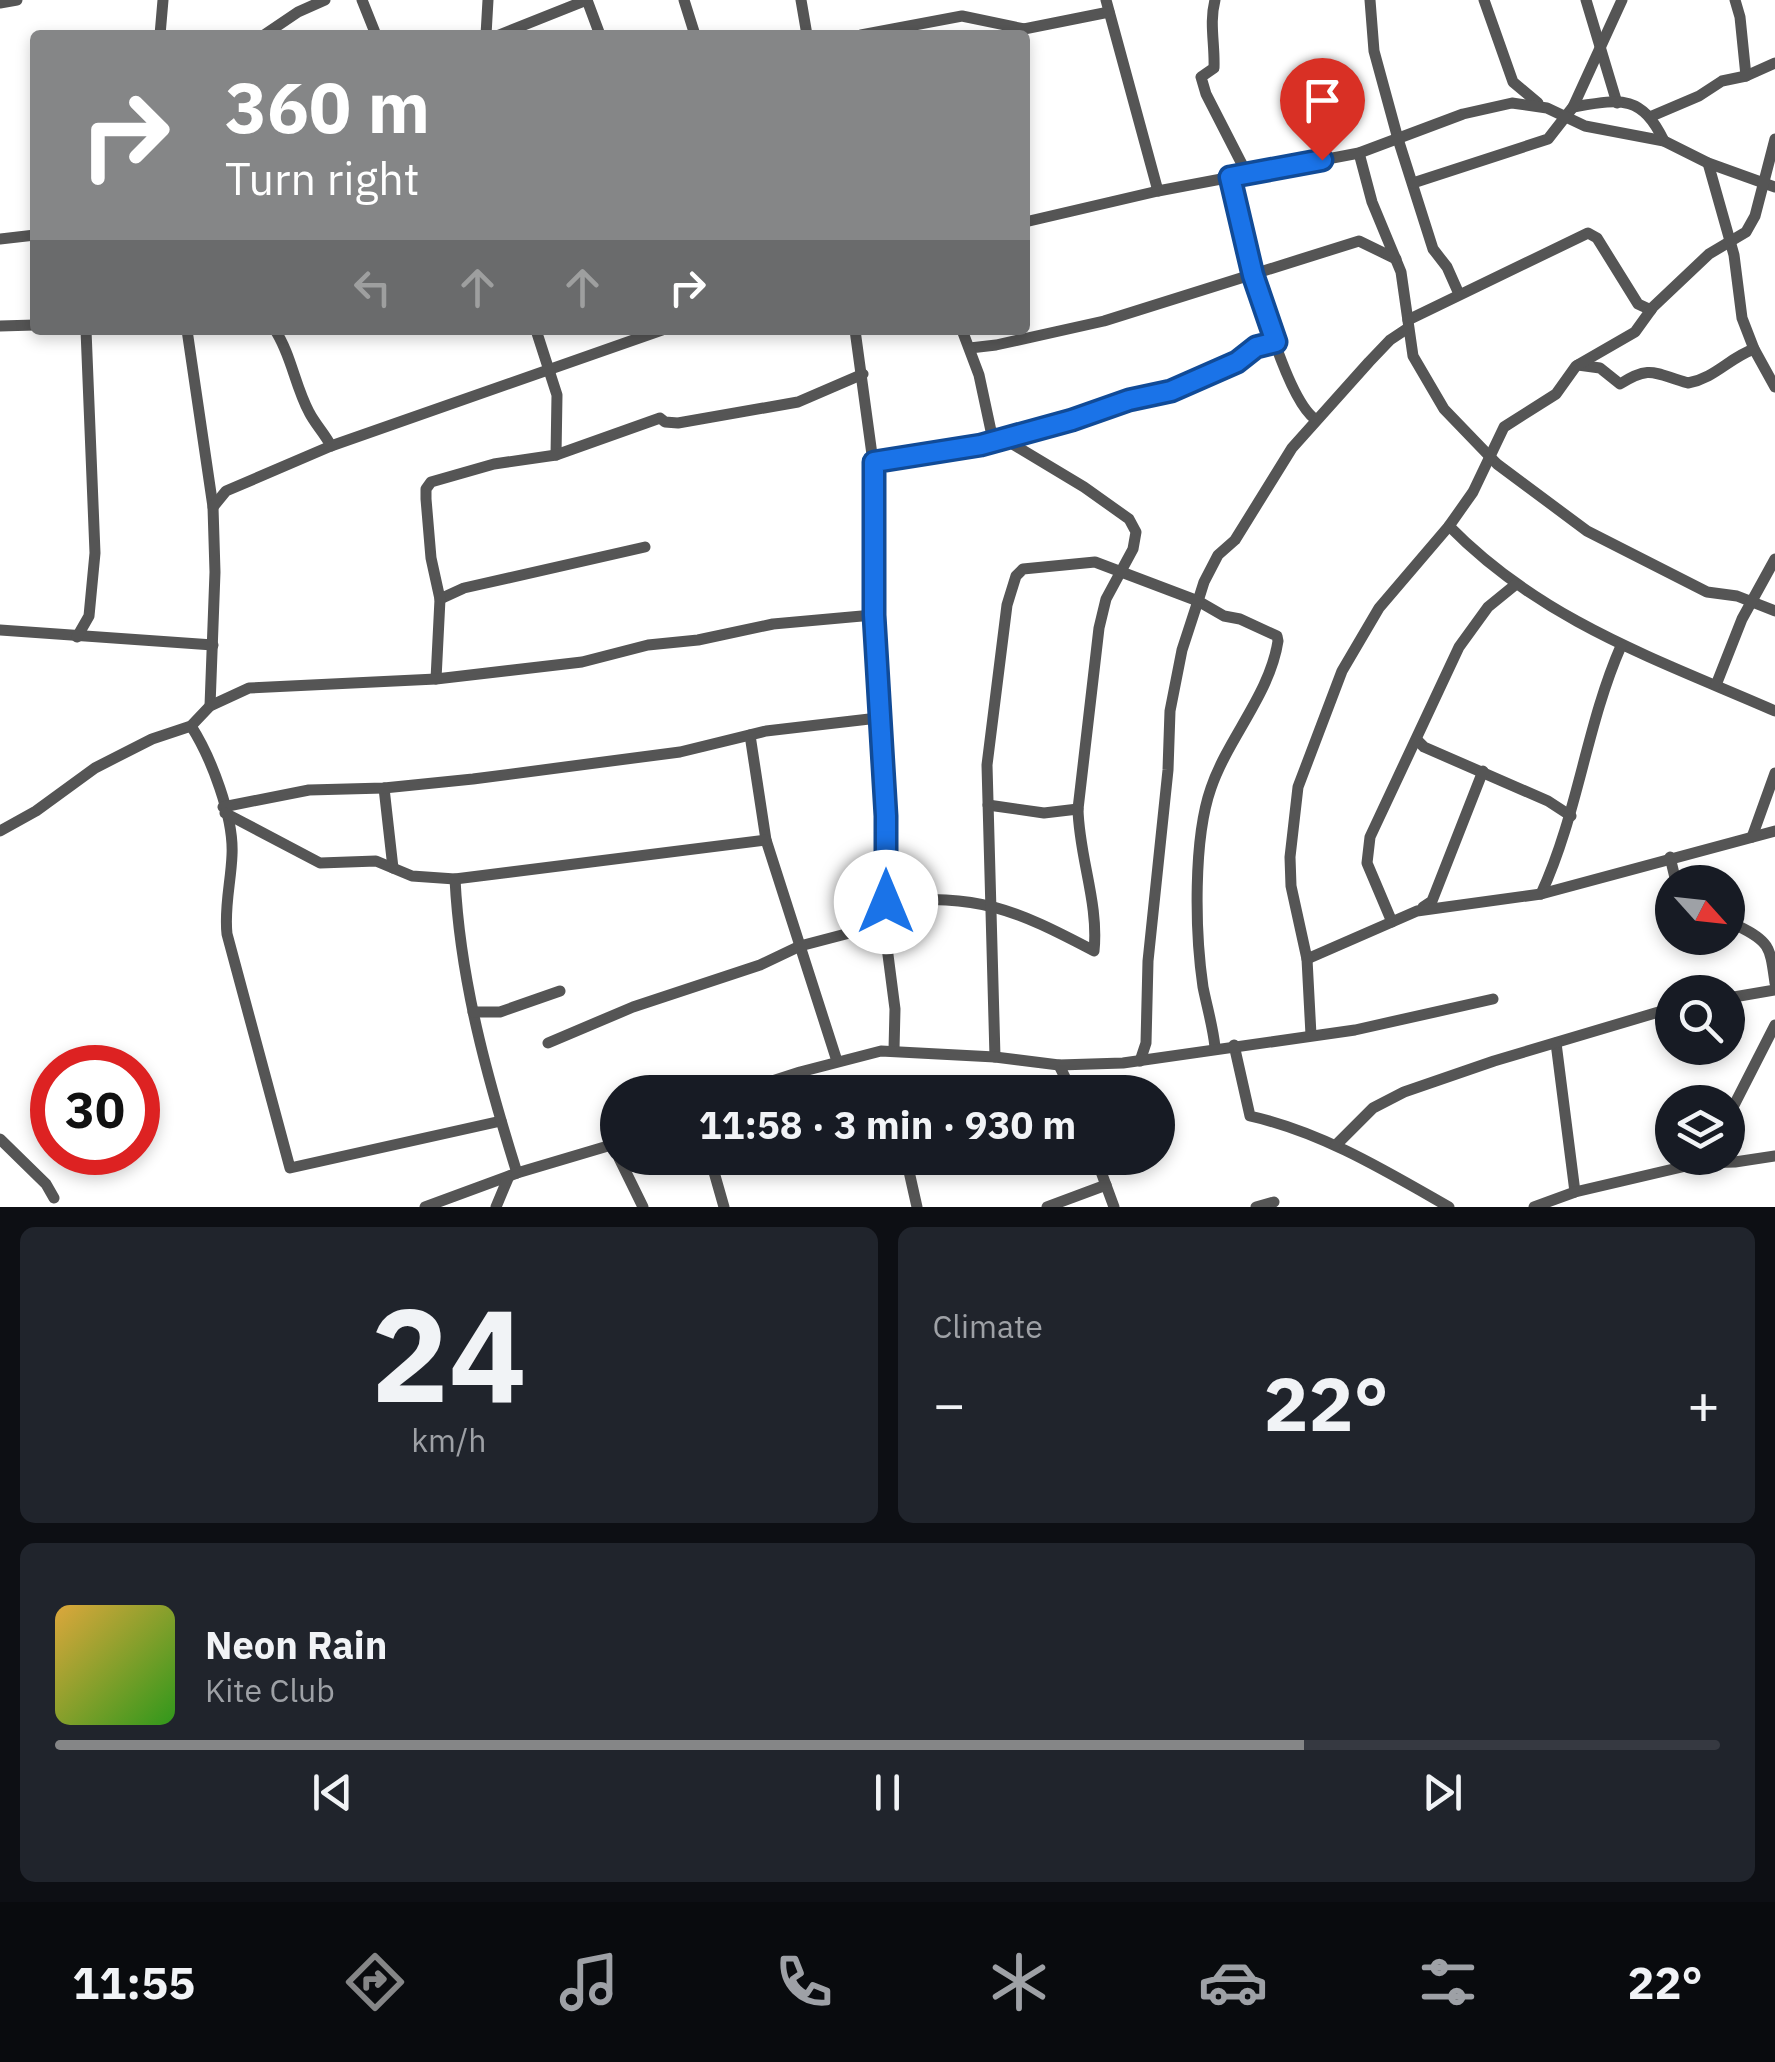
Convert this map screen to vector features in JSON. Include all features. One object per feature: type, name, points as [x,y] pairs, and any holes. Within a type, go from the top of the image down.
[{"type":"street","points":[[0,3],[17,0]]},
{"type":"street","points":[[160,30],[163,0]]},
{"type":"street","points":[[271,30],[325,0]]},
{"type":"street","points":[[362,0],[374,30]]},
{"type":"street","points":[[486,30],[488,0]]},
{"type":"street","points":[[510,30],[587,0],[598,30]]},
{"type":"street","points":[[684,0],[693,30]]},
{"type":"street","points":[[800,0],[805,30]]},
{"type":"street","points":[[1214,0],[1210,22],[1215,41],[1214,68],[1202,77],[1206,94],[1247,174]]},
{"type":"street","points":[[1370,0],[1374,51],[1398,138],[1433,249],[1460,294]]},
{"type":"street","points":[[1484,0],[1512,82],[1547,108]]},
{"type":"street","points":[[1586,0],[1616,103]]},
{"type":"street","points":[[1413,183],[1548,139],[1570,112],[1622,0]]},
{"type":"street","points":[[1735,0],[1746,76]]},
{"type":"street","points":[[888,30],[962,16],[1024,28],[1108,6],[1158,190]]},
{"type":"street","points":[[1652,116],[1699,96],[1722,80],[1746,76],[1775,63]]},
{"type":"street","points":[[1030,221],[1158,190],[1359,153],[1463,114],[1512,103],[1570,112],[1616,103],[1639,107],[1652,116],[1664,141]]},
{"type":"street","points":[[1570,112],[1584,126],[1664,141],[1708,163],[1770,186]]},
{"type":"street","points":[[1311,1035],[1307,959],[1291,886],[1290,856],[1298,788],[1356,642],[1379,608],[1449,526],[1472,492],[1504,427],[1556,394],[1578,365],[1634,332],[1709,254],[1751,225],[1770,186],[1775,139]]},
{"type":"street","points":[[1359,153],[1372,202],[1404,284],[1413,356],[1444,409],[1507,472],[1587,531],[1707,592],[1775,611]]},
{"type":"street","points":[[1708,163],[1737,271],[1738,304],[1754,349],[1775,387]]},
{"type":"street","points":[[1230,177],[1253,275],[1276,342],[1298,398],[1306,413],[1315,419]]},
{"type":"street","points":[[1140,1061],[1146,1043],[1148,961],[1168,770],[1170,710],[1188,624],[1218,555],[1235,540],[1265,486],[1315,419],[1408,324],[1460,294],[1588,234],[1597,238],[1638,304],[1652,310]]},
{"type":"street","points":[[0,239],[30,236]]},
{"type":"street","points":[[970,348],[1104,320],[1360,241],[1396,259]]},
{"type":"street","points":[[0,326],[30,325]]},
{"type":"street","points":[[77,637],[88,616],[95,553],[86,335]]},
{"type":"street","points":[[188,335],[213,507],[210,706]]},
{"type":"street","points":[[278,335],[310,415],[330,446]]},
{"type":"street","points":[[538,335],[557,395],[556,454]]},
{"type":"street","points":[[213,507],[226,491],[330,446],[648,335]]},
{"type":"street","points":[[856,335],[874,462],[874,615],[886,816],[884,924],[895,1009],[894,1050]]},
{"type":"street","points":[[886,902],[922,898],[993,904],[1094,951],[1095,918],[1078,809],[1092,668],[1106,599],[1134,549],[1136,532],[1129,518],[1050,465],[1000,439],[988,424],[985,399],[964,335]]},
{"type":"street","points":[[874,462],[1000,439],[1171,391],[1237,362],[1256,347],[1276,342]]},
{"type":"street","points":[[1578,365],[1600,368],[1620,384],[1641,370],[1664,372],[1688,382],[1720,371],[1733,358],[1754,349]]},
{"type":"street","points":[[436,680],[440,599],[426,499],[431,482],[494,464],[556,454],[660,418],[678,423],[798,402],[863,374]]},
{"type":"street","points":[[1449,526],[1515,585],[1565,617],[1621,646],[1775,711]]},
{"type":"street","points":[[440,599],[464,588],[644,546]]},
{"type":"street","points":[[1716,685],[1742,619],[1775,559]]},
{"type":"street","points":[[995,1057],[987,765],[1007,605],[1016,576],[1022,570],[1088,562],[1198,600],[1224,616],[1276,636],[1278,641],[1269,670],[1219,767],[1203,821],[1198,857],[1199,930],[1203,988],[1215,1047]]},
{"type":"street","points":[[1392,922],[1367,863],[1370,837],[1458,647],[1488,607],[1515,585]]},
{"type":"street","points":[[0,830],[36,811],[95,768],[152,739],[191,726],[210,706],[249,688],[436,680],[582,662],[648,645],[698,640],[773,624],[874,615]]},
{"type":"street","points":[[0,630],[212,645]]},
{"type":"street","points":[[1541,894],[1570,816],[1600,700],[1621,646]]},
{"type":"street","points":[[224,810],[309,790],[384,788],[680,752],[831,722],[878,718]]},
{"type":"street","points":[[191,726],[213,765],[224,810],[232,857],[225,917],[227,934],[290,1168],[501,1121]]},
{"type":"street","points":[[750,736],[766,840],[838,1062]]},
{"type":"street","points":[[1417,740],[1424,747],[1548,800],[1570,816]]},
{"type":"street","points":[[1307,959],[1432,901],[1483,771]]},
{"type":"street","points":[[1752,837],[1775,773]]},
{"type":"street","points":[[384,788],[393,868]]},
{"type":"street","points":[[988,806],[1044,813],[1078,809]]},
{"type":"street","points":[[224,810],[320,863],[376,861],[412,876],[455,879],[766,840]]},
{"type":"street","points":[[1417,911],[1541,894],[1775,831]]},
{"type":"street","points":[[1670,857],[1672,865]]},
{"type":"street","points":[[455,879],[458,938],[472,1012],[513,1175],[495,1207]]},
{"type":"street","points":[[548,1043],[632,1007],[760,965],[800,946],[884,924]]},
{"type":"street","points":[[1745,930],[1770,949],[1775,987],[1745,994]]},
{"type":"street","points":[[472,1012],[500,1012],[560,991]]},
{"type":"street","points":[[795,1075],[894,1050],[1059,1065],[1140,1061],[1215,1047],[1355,1030],[1493,1000]]},
{"type":"street","points":[[1336,1145],[1359,1120],[1388,1099],[1655,1013]]},
{"type":"street","points":[[1744,1085],[1775,1025]]},
{"type":"street","points":[[1556,1043],[1574,1192]]},
{"type":"street","points":[[1234,1045],[1250,1116],[1336,1145],[1450,1207]]},
{"type":"street","points":[[1059,1065],[1064,1075]]},
{"type":"street","points":[[0,1139],[46,1184],[54,1198]]},
{"type":"street","points":[[424,1207],[600,1148]]},
{"type":"street","points":[[592,1151],[600,1153]]},
{"type":"street","points":[[1745,1160],[1775,1156]]},
{"type":"street","points":[[1534,1207],[1574,1192],[1655,1172]]},
{"type":"street","points":[[627,1175],[643,1207]]},
{"type":"street","points":[[715,1175],[724,1207]]},
{"type":"street","points":[[910,1175],[917,1207]]},
{"type":"street","points":[[1102,1175],[1114,1207]]},
{"type":"street","points":[[487,1184],[495,1207]]},
{"type":"street","points":[[1047,1207],[1106,1185]]},
{"type":"street","points":[[1256,1207],[1274,1202]]},
{"type":"route","points":[[886,902],[886,816],[874,615],[874,462],[981,445],[1171,391],[1237,362],[1256,347],[1276,342],[1253,275],[1230,177],[1322,160]]}]
